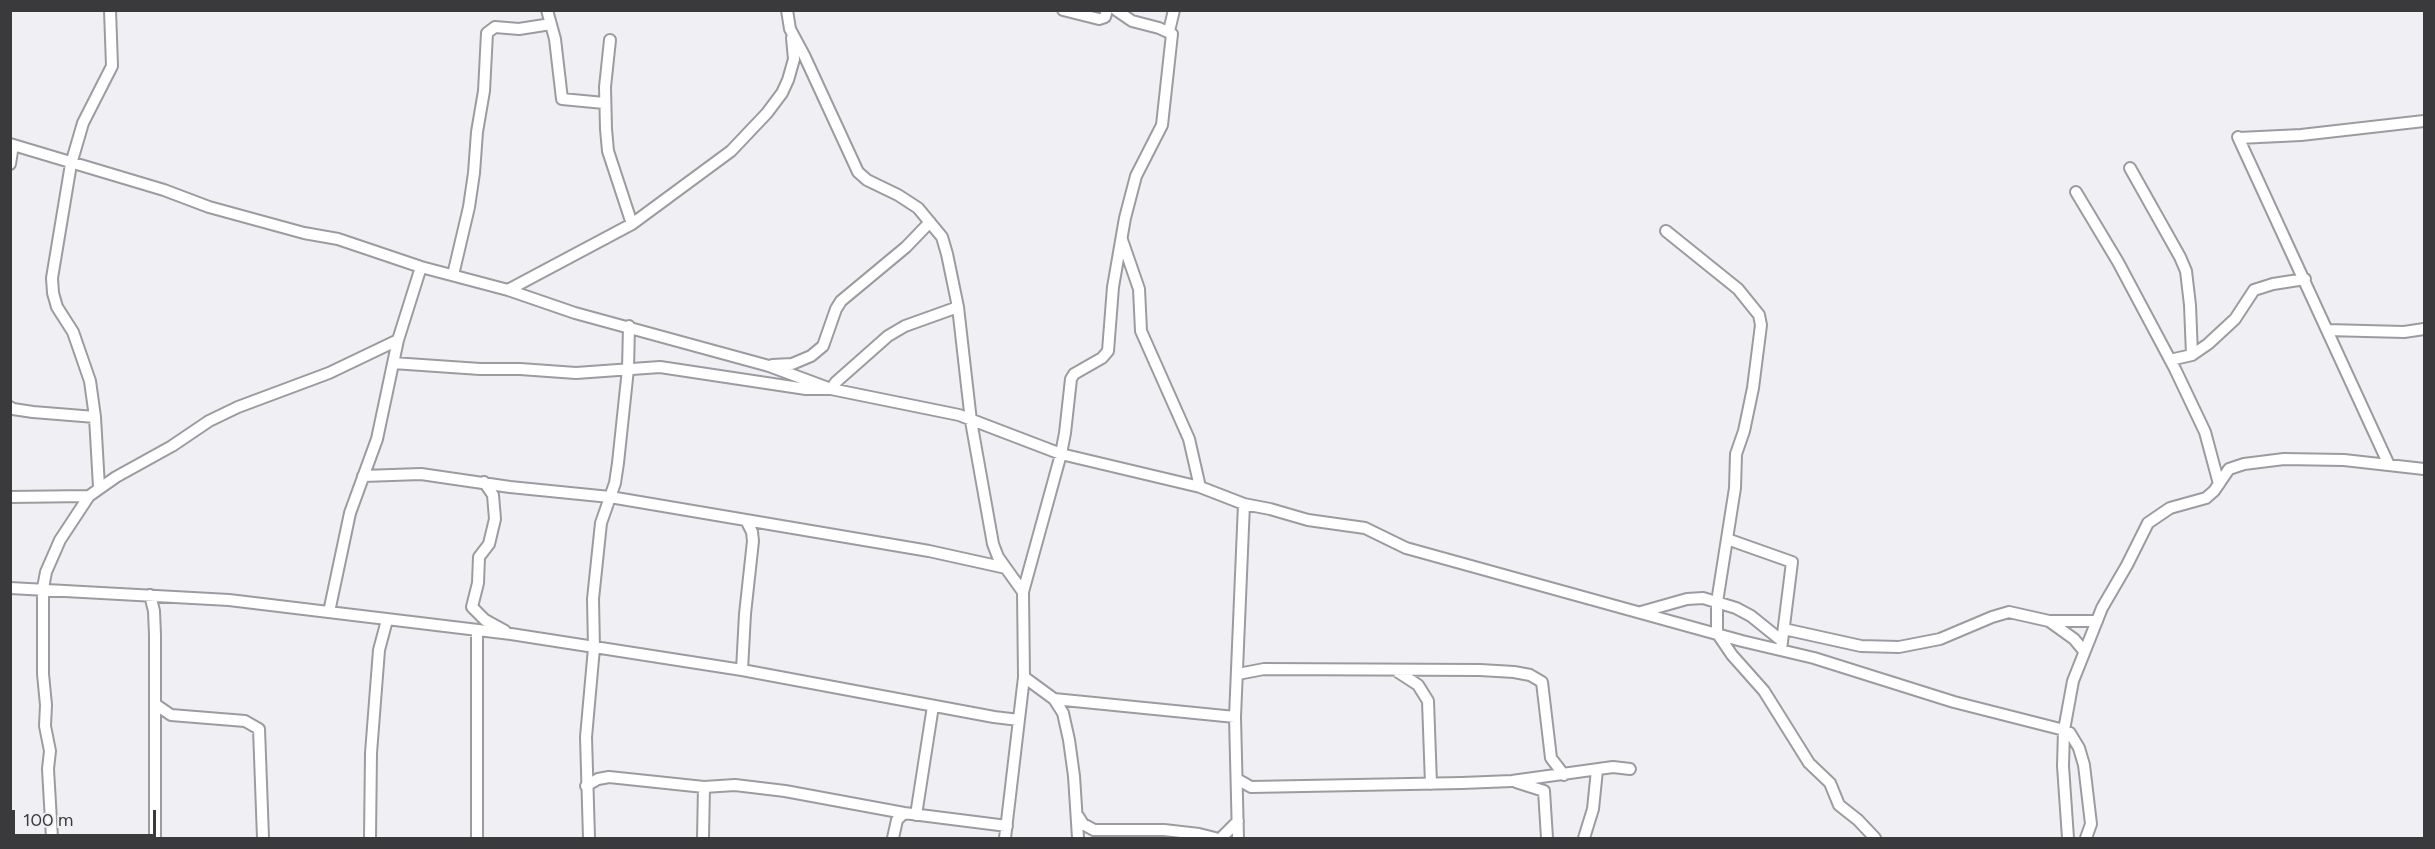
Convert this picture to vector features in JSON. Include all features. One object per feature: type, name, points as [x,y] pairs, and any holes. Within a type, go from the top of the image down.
[{"type":"street","points":[[99,487],[95,417],[90,381],[73,332],[57,307],[52,278],[71,164],[83,123],[112,66],[110,10]]},
{"type":"street","points":[[547,10],[557,53],[562,99],[604,103]]},
{"type":"street","points":[[508,290],[632,224],[731,152],[782,93],[792,69],[794,59],[787,10]]},
{"type":"street","points":[[1063,10],[1099,20],[1105,17],[1107,10]]},
{"type":"street","points":[[1116,10],[1132,21],[1169,31]]},
{"type":"street","points":[[1005,838],[1024,677],[1023,592],[1061,454],[1071,379],[1074,374],[1102,358],[1108,351],[1110,310],[1136,176],[1162,125],[1173,38],[1169,31],[1174,10]]},
{"type":"street","points":[[453,275],[469,207],[474,173],[477,132],[484,91],[487,33],[495,27],[519,29],[551,24]]},
{"type":"street","points":[[790,29],[858,172],[867,180],[909,201],[942,237],[958,307],[971,421],[993,544],[1023,592]]},
{"type":"street","points":[[610,40],[604,103],[608,151],[632,224]]},
{"type":"street","points":[[2389,465],[2239,138],[2301,135],[2424,121]]},
{"type":"street","points":[[10,164],[12,145],[164,190],[209,207],[304,233],[338,238],[421,267],[508,290],[575,313],[769,366],[831,389],[959,415],[1061,454],[1200,487],[1244,504],[1308,520],[1365,528],[1406,548],[1717,633],[1782,646],[1954,702],[2064,730],[2070,733],[2084,765],[2091,824],[2086,838]]},
{"type":"street","points":[[2130,168],[2186,271],[2193,355]]},
{"type":"street","points":[[2076,192],[2118,262],[2170,360],[2205,432],[2219,484]]},
{"type":"street","points":[[769,366],[792,364],[811,356],[823,346],[841,301],[906,247],[930,222]]},
{"type":"street","points":[[1666,231],[1745,295],[1759,315],[1761,326],[1753,388],[1744,431],[1736,454],[1735,488],[1717,602],[1717,633],[1732,655],[1764,691],[1809,763],[1830,783],[1839,805],[1875,838]]},
{"type":"street","points":[[1122,240],[1139,289],[1141,331],[1189,439],[1200,487]]},
{"type":"street","points":[[328,612],[350,513],[377,439],[398,340],[421,267]]},
{"type":"street","points":[[2170,360],[2193,355],[2235,319],[2254,290],[2273,284],[2305,279]]},
{"type":"street","points":[[831,389],[888,336],[905,326],[958,307]]},
{"type":"street","points":[[589,838],[586,786],[587,711],[594,648],[592,599],[601,523],[618,463],[628,369],[629,326]]},
{"type":"street","points":[[2327,330],[2404,332],[2424,329]]},
{"type":"street","points":[[52,838],[48,769],[50,751],[45,726],[46,705],[43,674],[43,588],[46,572],[60,540],[89,495],[99,487],[172,446],[209,421],[238,407],[329,373],[398,340]]},
{"type":"street","points":[[393,363],[576,373],[660,367],[806,389],[831,389]]},
{"type":"street","points":[[10,407],[33,412],[95,417]]},
{"type":"street","points":[[2068,838],[2063,766],[2064,730],[2073,681],[2097,621],[2148,523],[2170,507],[2206,498],[2232,467],[2284,459],[2344,460],[2424,469]]},
{"type":"street","points":[[363,476],[421,474],[510,487],[610,497],[929,551],[1006,568]]},
{"type":"street","points":[[484,482],[493,495],[495,519],[489,544],[479,557],[478,583],[472,607],[485,620],[511,634]]},
{"type":"street","points":[[10,497],[89,495]]},
{"type":"street","points":[[1238,838],[1235,717],[1244,504]]},
{"type":"street","points":[[742,670],[753,541],[752,532],[746,520]]},
{"type":"street","points":[[1727,539],[1792,562],[1782,646]]},
{"type":"street","points":[[10,588],[43,588],[229,600],[511,634],[742,670],[1019,720]]},
{"type":"street","points":[[150,595],[154,611],[155,635],[155,838]]},
{"type":"street","points":[[1641,612],[1695,597],[1717,602],[1751,616],[1782,646]]},
{"type":"street","points":[[1784,629],[1861,646],[1899,647],[1940,639],[2001,613],[2018,613],[2049,621],[2097,621]]},
{"type":"street","points":[[370,838],[371,753],[379,650],[387,620]]},
{"type":"street","points":[[2049,621],[2074,639],[2084,651]]},
{"type":"street","points":[[477,631],[477,838]]},
{"type":"street","points":[[1238,674],[1264,669],[1514,672],[1538,678],[1543,686],[1551,758],[1564,775]]},
{"type":"street","points":[[1394,671],[1418,685],[1428,701],[1431,784]]},
{"type":"street","points":[[1024,677],[1054,699],[1063,713],[1070,740],[1078,838]]},
{"type":"street","points":[[1054,699],[1235,717]]},
{"type":"street","points":[[155,704],[171,715],[245,721],[259,729],[263,838]]},
{"type":"street","points":[[916,815],[933,706]]},
{"type":"street","points":[[1237,779],[1251,787],[1431,784],[1512,781],[1613,767],[1630,769]]},
{"type":"street","points":[[1584,838],[1593,809],[1597,770]]},
{"type":"street","points":[[586,786],[598,779],[609,777],[704,787],[735,785],[916,815],[1007,826]]},
{"type":"street","points":[[1512,781],[1543,790],[1547,838]]},
{"type":"street","points":[[703,838],[704,787]]},
{"type":"street","points":[[1237,797],[1251,787]]},
{"type":"street","points":[[893,838],[897,820],[904,813]]},
{"type":"street","points":[[1077,816],[1083,824],[1094,830],[1164,830],[1215,838]]},
{"type":"street","points":[[1221,838],[1238,821]]}]
